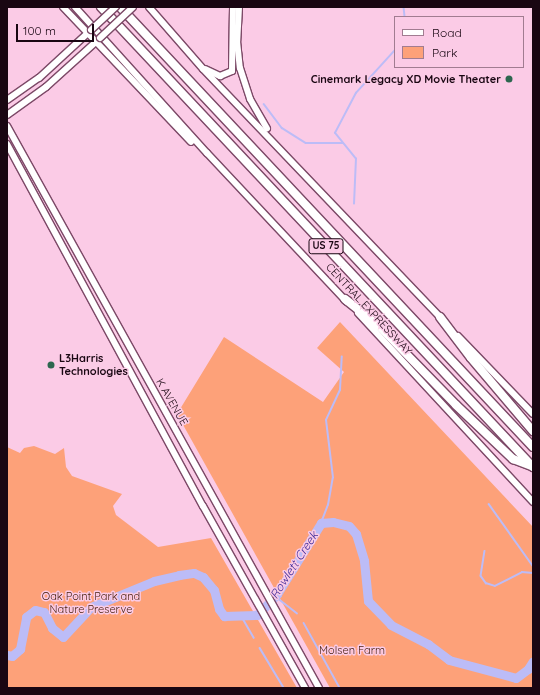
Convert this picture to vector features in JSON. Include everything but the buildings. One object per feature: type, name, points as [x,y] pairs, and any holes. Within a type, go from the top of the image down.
[{"type":"highway","name":"CENTRAL EXPRESSWAY","points":[[101,7],[533,466]]},
{"type":"highway","name":"US 75","points":[[120,7],[533,447]]},
{"type":"highway","points":[[346,300],[380,326],[456,405],[513,459],[533,466]]},
{"type":"highway","points":[[440,317],[471,358],[533,431]]},
{"type":"main road","points":[[63,7],[98,40],[172,122],[224,171]]},
{"type":"main road","name":"CENTRAL EXPRESSWAY","points":[[74,7],[224,171],[533,502]]},
{"type":"main road","points":[[7,100],[40,78],[116,7]]},
{"type":"main road","points":[[7,115],[46,87],[133,7]]},
{"type":"main road","points":[[149,7],[203,69],[274,141],[348,223],[533,414]]},
{"type":"main road","points":[[203,69],[220,76],[232,71],[233,7]]},
{"type":"main road","points":[[239,7],[237,41],[242,78],[254,108],[274,141]]},
{"type":"main road","points":[[40,78],[46,87]]},
{"type":"main road","name":"K AVENUE","points":[[7,126],[95,287],[186,447],[319,688]]},
{"type":"main road","name":"K AVENUE","points":[[7,144],[174,454],[282,644],[305,688]]},
{"type":"main road","points":[[88,292],[95,287]]},
{"type":"main road","points":[[127,366],[136,360]]},
{"type":"main road","points":[[174,454],[186,447]]},
{"type":"green space","name":"Molsen Farm","points":[[340,322],[533,527],[533,688],[330,688],[177,414],[224,337],[323,402],[344,372],[317,348]]},
{"type":"green space","name":"Oak Point Park and Nature Preserve","points":[[34,446],[55,454],[64,448],[66,467],[72,476],[122,494],[113,506],[116,515],[158,547],[211,538],[297,688],[7,688],[7,447],[20,453],[24,448]]},
{"type":"waterway","points":[[404,7],[405,16]]},
{"type":"waterway","points":[[354,204],[356,159],[335,133],[356,93],[394,51]]},
{"type":"waterway","points":[[264,104],[282,128],[306,143],[343,143]]},
{"type":"waterway","points":[[321,523],[328,505],[333,478],[326,420],[340,390],[342,357]]},
{"type":"waterway","points":[[489,504],[533,566]]},
{"type":"waterway","name":"Rowlett Creek","points":[[7,655],[12,656],[20,649],[26,617],[35,610],[44,612],[52,628],[63,637],[91,607],[154,581],[179,575],[194,573],[203,577],[214,590],[219,609],[224,616],[257,615],[277,594],[321,523],[333,522],[349,526],[356,534],[364,561],[368,601],[391,625],[428,644],[449,660],[516,678],[528,669],[533,661]]},
{"type":"waterway","points":[[485,551],[481,576],[486,583],[495,586],[522,572],[533,573]]},
{"type":"waterway","points":[[275,596],[297,613]]},
{"type":"waterway","points":[[242,617],[254,638]]},
{"type":"waterway","points":[[304,623],[340,688]]},
{"type":"waterway","points":[[260,648],[284,688]]},
{"type":"place","name":"Cinemark Legacy XD Movie Theater","points":[[509,79]]},
{"type":"place","name":"L3Harris Technologies","points":[[51,365]]}]
